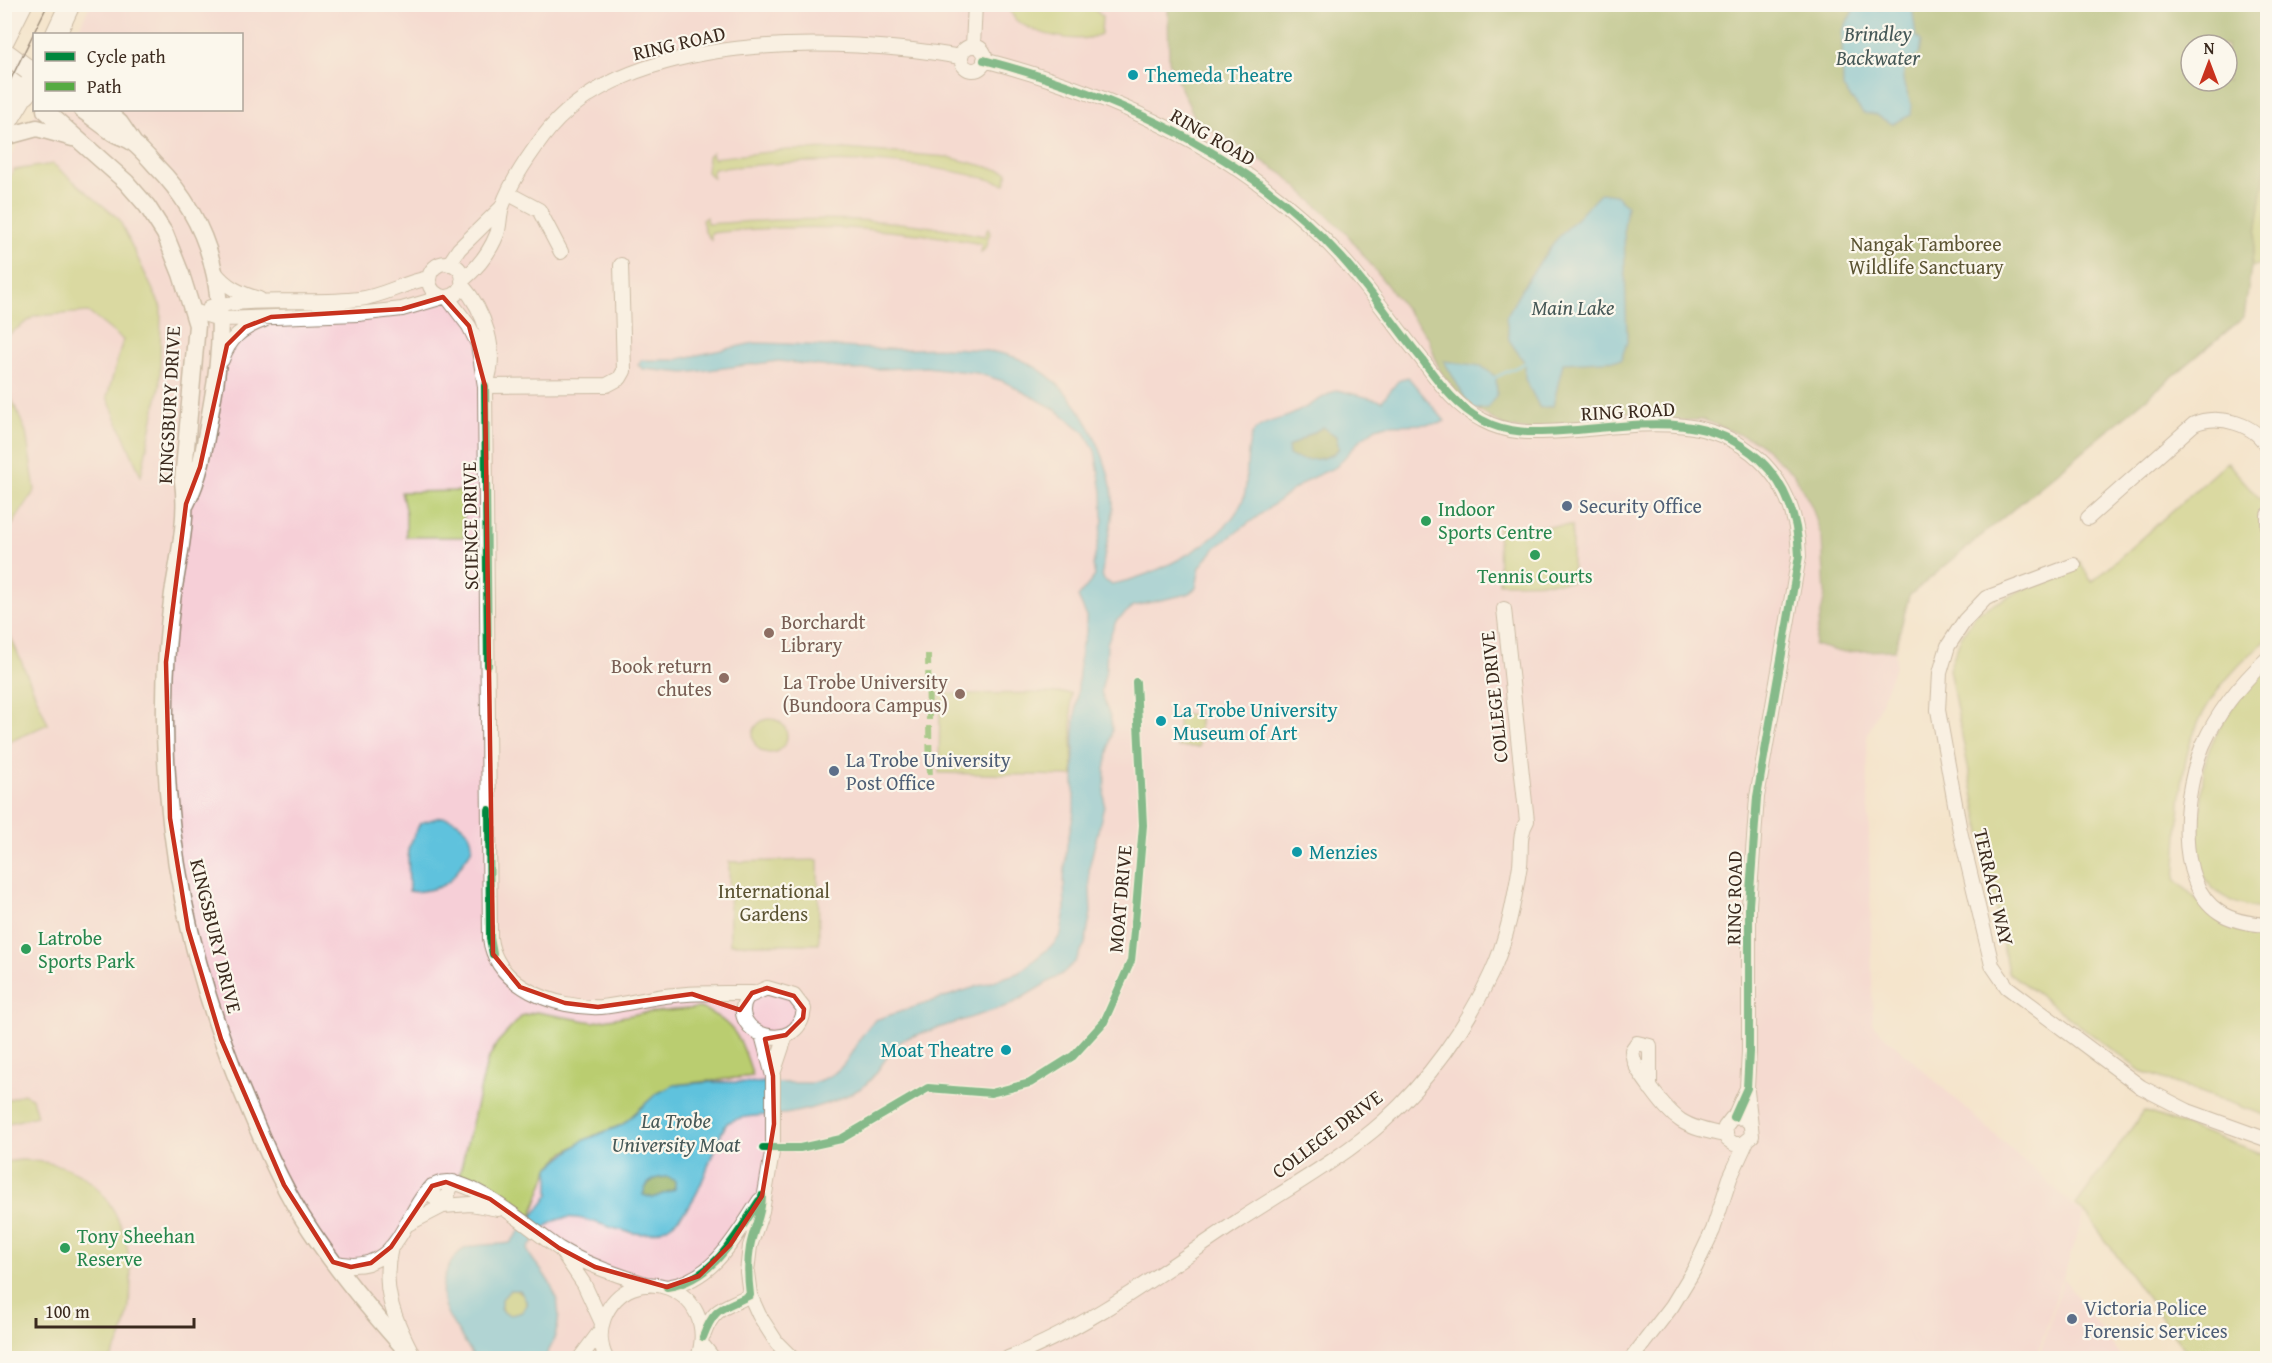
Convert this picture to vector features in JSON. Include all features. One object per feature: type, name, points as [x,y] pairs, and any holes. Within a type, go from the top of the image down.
[{"type":"highway","points":[[4,40],[22,4]]},
{"type":"highway","points":[[60,31],[70,4]]},
{"type":"highway","points":[[4,52],[32,86]]},
{"type":"highway","points":[[4,78],[32,86]]},
{"type":"highway","points":[[4,127],[32,86]]},
{"type":"main road","name":"KINGSBURY DRIVE","points":[[46,111],[126,182],[147,206],[174,254],[193,311],[197,336],[183,481],[186,504]]},
{"type":"main road","name":"KINGSBURY DRIVE","points":[[83,111],[114,133],[133,142],[171,181],[191,211],[203,235],[214,271],[220,312],[217,377],[200,466],[186,504],[168,628],[165,704],[166,779],[179,885],[198,969],[220,1039],[284,1185],[333,1262],[414,1359]]},
{"type":"main road","points":[[106,111],[120,123],[133,142]]},
{"type":"main road","points":[[4,137],[37,128],[80,140]]},
{"type":"street","points":[[973,46],[975,4]]},
{"type":"street","name":"RING ROAD","points":[[449,264],[459,249],[502,207],[530,153],[566,111],[599,88],[655,66],[743,49],[779,45],[872,45],[961,57]]},
{"type":"street","points":[[973,46],[981,49],[984,60],[978,68],[971,70],[965,66],[961,57],[965,49],[973,46]]},
{"type":"street","name":"RING ROAD","points":[[984,60],[1040,75],[1140,114],[1210,150],[1257,181],[1293,211],[1341,257],[1451,398],[1485,422],[1503,429],[1531,433],[1654,425],[1701,427],[1734,440],[1749,450],[1774,474],[1791,507],[1796,524],[1799,556],[1757,797],[1753,835],[1747,1088],[1731,1119]]},
{"type":"street","points":[[509,194],[538,210],[561,252]]},
{"type":"street","name":"RING ROAD","points":[[462,283],[475,270],[498,234],[502,207]]},
{"type":"street","points":[[193,311],[271,316],[402,309],[455,294],[462,283],[458,268],[449,264],[436,267],[429,278],[356,300],[267,301],[220,312]]},
{"type":"street","points":[[485,386],[607,385],[620,378],[624,371],[621,265]]},
{"type":"street","points":[[214,271],[223,283],[232,289],[267,301]]},
{"type":"street","points":[[429,278],[432,290],[445,297]]},
{"type":"street","name":"SCIENCE DRIVE","points":[[462,283],[473,297],[492,365],[485,386],[490,938],[493,954],[502,970],[520,987],[577,1005],[619,1005],[692,994],[752,993]]},
{"type":"street","name":"SCIENCE DRIVE","points":[[445,297],[484,342]]},
{"type":"street","points":[[217,377],[227,345],[245,327],[271,316]]},
{"type":"street","points":[[2088,518],[2194,424],[2215,418],[2248,429],[2268,432]]},
{"type":"street","points":[[2248,429],[2263,439],[2268,449]]},
{"type":"street","points":[[2268,515],[2268,531]]},
{"type":"street","name":"TERRACE WAY","points":[[2073,565],[1986,598],[1970,614],[1948,646],[1940,673],[1938,710],[1960,831],[1992,965],[2007,987],[2141,1087],[2188,1112],[2268,1140]]},
{"type":"street","name":"COLLEGE DRIVE","points":[[1008,1359],[1066,1331],[1124,1297],[1330,1160],[1384,1121],[1425,1077],[1454,1039],[1491,974],[1505,938],[1520,861],[1521,832],[1527,821],[1504,609]]},
{"type":"street","points":[[2268,658],[2233,694],[2216,719],[2203,746],[2191,783],[2188,825],[2188,855],[2193,874],[2206,901],[2221,914],[2268,925]]},
{"type":"street","points":[[773,1076],[786,1035],[803,1018],[804,1009],[794,996],[776,988],[752,993],[744,1003],[743,1012],[747,1023],[762,1035],[770,1037],[786,1035]]},
{"type":"street","name":"SCIENCE DRIVE","points":[[692,994],[723,1000],[743,1012]]},
{"type":"street","points":[[762,1035],[773,1076],[772,1161],[762,1196],[762,1210],[750,1246],[747,1272],[750,1295],[769,1332],[792,1359]]},
{"type":"street","points":[[1650,1088],[1668,1112],[1680,1122],[1726,1137],[1738,1145],[1746,1143]]},
{"type":"street","points":[[1632,1359],[1672,1306],[1695,1268],[1713,1230],[1730,1178],[1746,1143],[1752,1136],[1747,1088]]},
{"type":"street","points":[[1694,1127],[1743,1117],[1750,1123]]},
{"type":"street","points":[[1730,1178],[1725,1127],[1731,1119]]},
{"type":"street","points":[[414,1359],[387,1294],[387,1262],[391,1247],[432,1186],[437,1183],[453,1182],[490,1199],[560,1248],[595,1267],[648,1285],[667,1287],[689,1282],[712,1265],[730,1245],[762,1196]]},
{"type":"street","points":[[442,1206],[453,1182]]},
{"type":"street","points":[[432,1186],[435,1198],[442,1206]]},
{"type":"street","points":[[406,1225],[442,1206],[481,1205],[516,1217]]},
{"type":"street","points":[[333,1262],[351,1267],[362,1267],[391,1247]]},
{"type":"street","points":[[560,1248],[584,1284],[601,1326],[601,1343],[606,1359]]},
{"type":"street","points":[[580,1359],[614,1301],[624,1293],[648,1285]]},
{"type":"street","points":[[667,1287],[682,1294],[693,1306],[701,1321],[703,1341],[713,1359]]},
{"type":"street","points":[[698,1359],[710,1318],[716,1311],[750,1295]]},
{"type":"highlighted area","points":[[443,297],[469,326],[485,386],[493,954],[520,987],[565,1003],[598,1007],[692,994],[740,1010],[752,993],[767,988],[794,996],[804,1009],[803,1018],[786,1035],[765,1039],[773,1076],[774,1124],[762,1196],[730,1245],[699,1276],[667,1287],[595,1267],[559,1248],[490,1199],[446,1182],[432,1186],[391,1247],[371,1263],[351,1267],[333,1262],[284,1185],[221,1039],[188,929],[170,818],[166,662],[186,504],[200,467],[227,345],[245,327],[271,317],[402,309]]},
{"type":"shaded area","name":"La Trobe University (Bundoora Campus)","points":[[90,5],[1168,5],[1169,63],[1196,120],[1283,174],[1346,233],[1429,339],[1439,370],[1565,436],[1596,417],[1644,410],[1661,420],[1704,420],[1758,442],[1793,473],[1812,507],[1822,539],[1825,595],[1815,645],[1840,652],[1895,650],[1896,664],[1867,737],[1873,1025],[2084,1215],[2036,1358],[5,1358],[4,744],[48,724],[5,621],[5,168],[36,111],[243,111],[243,33],[76,33]]},
{"type":"shaded area","name":"Victoria Police Forensic Services","points":[[2064,1279],[2122,1358],[2038,1358]]},
{"type":"green space","points":[[1008,5],[1089,5],[1102,16],[1101,34],[1081,39],[1047,34],[1017,21]]},
{"type":"green space","name":"Nangak Tamboree Wildlife Sanctuary","points":[[1168,5],[2267,5],[2267,156],[2244,317],[1909,596],[1895,650],[1840,652],[1814,645],[1825,595],[1822,539],[1812,507],[1793,473],[1758,442],[1704,420],[1661,421],[1644,410],[1596,417],[1565,436],[1505,427],[1463,401],[1439,370],[1429,339],[1346,233],[1283,174],[1196,120],[1169,63]]},
{"type":"green space","points":[[845,149],[948,157],[1008,172],[1005,184],[933,168],[860,162],[786,163],[713,169],[713,178],[707,172],[708,156],[712,152],[713,158],[788,150]]},
{"type":"green space","points":[[2267,156],[2267,263],[2251,267]]},
{"type":"green space","points":[[53,164],[119,219],[161,307],[160,385],[141,476],[107,397],[123,340],[88,312],[35,316],[5,337],[5,184],[14,170]]},
{"type":"green space","points":[[706,217],[707,224],[813,219],[880,221],[914,224],[985,236],[988,228],[990,233],[985,249],[981,252],[982,244],[949,238],[847,228],[779,228],[711,233],[711,240],[705,232],[702,220]]},
{"type":"green space","points":[[5,383],[26,432],[35,490],[5,536]]},
{"type":"green space","points":[[1323,427],[1336,436],[1339,448],[1335,452],[1330,456],[1308,460],[1289,455],[1288,447]]},
{"type":"green space","points":[[2227,462],[2267,507],[2267,640],[2244,660],[2223,684],[2205,710],[2192,738],[2184,770],[2175,879],[2225,926],[2267,927],[2267,1116],[2141,1071],[2008,972],[1949,669],[1961,637],[1976,613],[2079,561],[2092,582]]},
{"type":"green space","points":[[463,491],[464,537],[406,537],[406,513],[401,492]]},
{"type":"green space","name":"Tennis Courts","points":[[1572,526],[1572,582],[1499,583],[1498,527]]},
{"type":"green space","points":[[4,621],[48,724],[5,744],[4,744]]},
{"type":"green space","points":[[2267,665],[2267,909],[2242,905],[2220,894],[2211,886],[2199,865],[2197,846],[2207,754],[2228,714]]},
{"type":"green space","points":[[1071,693],[1073,776],[939,773],[940,694]]},
{"type":"green space","points":[[1178,715],[1199,715],[1199,747],[1178,747]]},
{"type":"green space","points":[[770,719],[782,724],[787,736],[782,748],[770,753],[758,748],[753,736],[758,724]]},
{"type":"green space","name":"International Gardens","points":[[818,860],[819,944],[730,944],[729,862]]},
{"type":"green space","points":[[700,1008],[722,1020],[736,1034],[753,1076],[674,1085],[656,1094],[622,1125],[593,1136],[565,1152],[549,1168],[530,1220],[458,1180],[487,1062],[497,1043],[522,1016],[536,1012],[593,1022],[642,1013]]},
{"type":"green space","points":[[23,1094],[32,1098],[37,1116],[5,1124],[5,1101]]},
{"type":"green space","points":[[2144,1111],[2267,1155],[2267,1358],[2191,1358],[2088,1216],[2076,1205]]},
{"type":"green space","name":"Tony Sheehan Reserve","points":[[21,1160],[53,1164],[76,1172],[101,1192],[115,1213],[130,1261],[131,1287],[128,1312],[111,1358],[5,1358],[5,1162]]},
{"type":"green space","points":[[668,1177],[675,1181],[675,1189],[653,1198],[643,1195],[646,1186],[652,1181]]},
{"type":"green space","points":[[513,1290],[522,1294],[526,1303],[522,1312],[513,1316],[504,1312],[500,1303],[504,1294]]},
{"type":"water","name":"Brindley Backwater","points":[[1885,5],[1912,5],[1916,36],[1921,41],[1919,54],[1904,71],[1903,79],[1911,106],[1911,115],[1892,124],[1876,115],[1863,113],[1843,88],[1842,32],[1855,7],[1881,9]]},
{"type":"water","name":"Main Lake","points":[[1601,193],[1615,195],[1627,205],[1624,228],[1627,342],[1621,360],[1563,363],[1553,406],[1540,408],[1525,379],[1525,363],[1509,340],[1506,317],[1524,285],[1554,242]]},
{"type":"water","name":"La Trobe University Moat","points":[[754,343],[881,349],[977,350],[1008,355],[1029,363],[1047,375],[1078,408],[1090,427],[1107,469],[1112,490],[1113,512],[1102,575],[1104,580],[1111,584],[1169,564],[1210,540],[1226,525],[1238,509],[1245,493],[1248,450],[1252,435],[1264,424],[1293,414],[1337,390],[1382,401],[1398,381],[1408,377],[1445,421],[1439,424],[1387,425],[1376,428],[1360,440],[1336,467],[1309,479],[1214,549],[1200,567],[1196,588],[1188,594],[1134,606],[1116,621],[1107,644],[1106,670],[1101,691],[1112,730],[1105,770],[1104,806],[1089,868],[1091,913],[1085,944],[1075,962],[1062,974],[1010,1005],[904,1039],[892,1050],[867,1083],[845,1096],[827,1104],[800,1111],[750,1116],[727,1123],[692,1201],[673,1223],[656,1232],[638,1234],[570,1218],[555,1221],[541,1232],[528,1250],[551,1285],[558,1305],[558,1326],[545,1358],[474,1358],[445,1307],[442,1296],[448,1267],[464,1249],[510,1243],[549,1194],[549,1168],[582,1141],[622,1125],[656,1094],[674,1085],[710,1082],[812,1083],[826,1078],[843,1065],[859,1039],[875,1020],[1018,973],[1055,943],[1061,934],[1065,909],[1064,880],[1067,844],[1074,812],[1074,734],[1081,648],[1086,632],[1086,615],[1078,597],[1095,576],[1093,565],[1103,520],[1102,491],[1095,451],[1085,433],[1055,409],[1003,381],[976,373],[926,367],[855,370],[779,361],[685,373],[643,369],[638,365],[641,360],[674,360]],"holes":[[[1323,427],[1336,436],[1339,448],[1335,452],[1330,456],[1308,460],[1289,455],[1288,447]],[[663,1177],[675,1181],[675,1189],[653,1198],[643,1195],[649,1183]],[[510,1290],[520,1290],[527,1303],[522,1312],[508,1314],[500,1309],[502,1299]]]},
{"type":"water","points":[[1444,361],[1481,366],[1496,377],[1497,394],[1488,408],[1472,410]]},
{"type":"water","points":[[440,817],[452,819],[463,826],[472,843],[470,852],[452,878],[445,884],[428,890],[409,891],[408,849],[420,823]]},
{"type":"waterway","points":[[1496,377],[1525,363]]},
{"type":"tram line","points":[[34,33],[48,4]]},
{"type":"tram line","points":[[4,93],[33,34]]},
{"type":"marked path","points":[[928,654],[930,787]]},
{"type":"cycle path","points":[[984,60],[1034,74],[1131,111],[1178,133],[1265,188],[1304,220],[1341,257],[1448,393],[1472,414],[1491,425],[1531,432],[1665,424],[1690,427],[1714,433],[1737,443],[1759,459],[1777,480],[1793,515],[1799,556],[1757,797],[1749,905],[1747,1088],[1734,1117]]},
{"type":"cycle path","points":[[485,386],[488,665]]},
{"type":"cycle path","name":"MOAT DRIVE","points":[[763,1148],[800,1148],[841,1139],[928,1088],[991,1093],[1030,1083],[1073,1056],[1104,1022],[1131,961],[1135,922],[1143,825],[1136,682]]},
{"type":"cycle path","points":[[489,810],[490,938],[493,954]]},
{"type":"cycle path","points":[[703,1337],[711,1319],[720,1310],[750,1295],[749,1253],[761,1209],[762,1196]]},
{"type":"cycle path","points":[[667,1287],[683,1283],[710,1266],[731,1242],[759,1201]]},
{"type":"place","name":"Themeda Theatre","points":[[1133,75]]},
{"type":"place","name":"Security Office","points":[[1567,506]]},
{"type":"place","name":"Indoor Sports Centre","points":[[1426,521]]},
{"type":"place","name":"Tennis Courts","points":[[1535,555]]},
{"type":"place","name":"Borchardt Library","points":[[769,633]]},
{"type":"place","name":"Book return chutes","points":[[724,678]]},
{"type":"place","name":"La Trobe University (Bundoora Campus)","points":[[960,694]]},
{"type":"place","name":"La Trobe University Museum of Art","points":[[1161,721]]},
{"type":"place","name":"La Trobe University Post Office","points":[[834,771]]},
{"type":"place","name":"Menzies","points":[[1297,852]]},
{"type":"place","name":"Latrobe Sports Park","points":[[26,949]]},
{"type":"place","name":"Moat Theatre","points":[[1006,1050]]},
{"type":"place","name":"Tony Sheehan Reserve","points":[[65,1248]]},
{"type":"place","name":"Victoria Police Forensic Services","points":[[2072,1319]]}]
